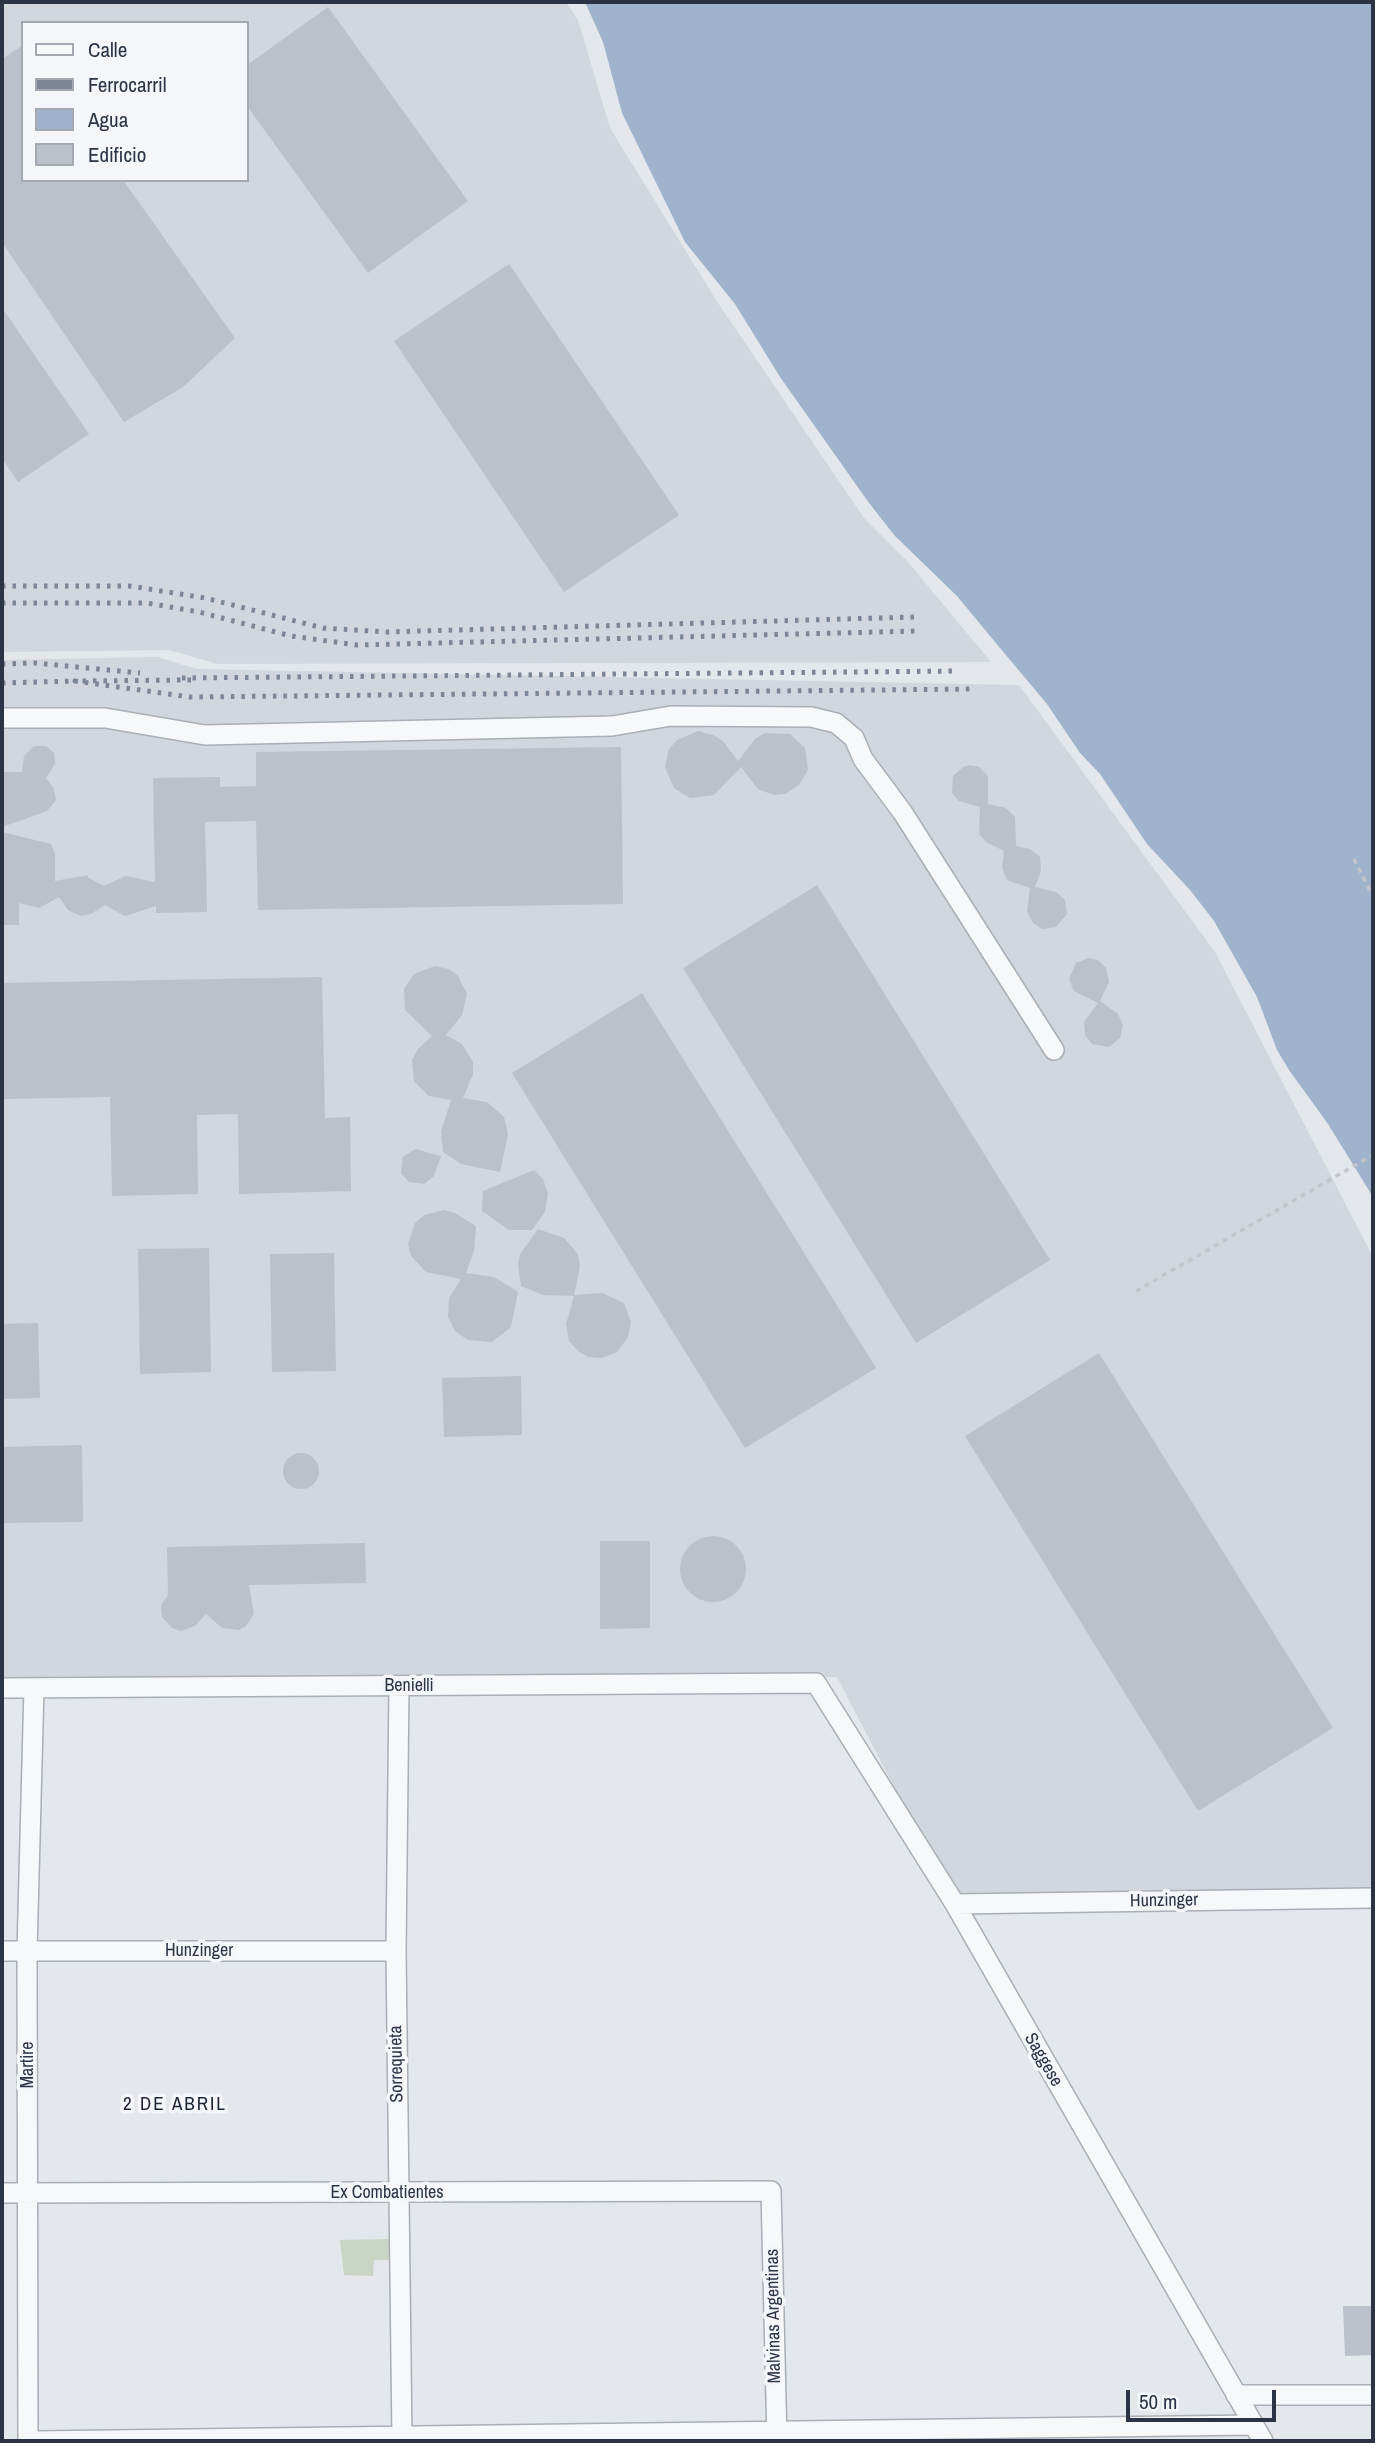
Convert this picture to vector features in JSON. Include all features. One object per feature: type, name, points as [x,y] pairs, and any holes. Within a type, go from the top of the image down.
[{"type":"street","points":[[2,718],[104,718],[205,735],[612,726],[671,716],[811,717],[836,723],[854,738],[863,759],[903,813],[1054,1050]]},
{"type":"street","name":"Benielli","points":[[2,1688],[817,1683]]},
{"type":"street","name":"Saggese","points":[[817,1683],[954,1904],[1258,2433]]},
{"type":"street","name":"Sorrequieta","points":[[399,1686],[396,1951],[402,2439]]},
{"type":"street","name":"Martire","points":[[28,2441],[27,1951],[34,1688]]},
{"type":"street","name":"Hunzinger","points":[[954,1904],[1373,1898]]},
{"type":"street","name":"Hunzinger","points":[[2,1951],[396,1951]]},
{"type":"street","name":"Ex Combatientes","points":[[2,2193],[771,2191]]},
{"type":"street","name":"Malvinas Argentinas","points":[[771,2191],[776,2436]]},
{"type":"street","points":[[1236,2395],[1373,2395]]},
{"type":"street","points":[[36,2441],[1258,2433]]},
{"type":"path","points":[[1354,859],[1373,897]]},
{"type":"path","points":[[1136,1291],[1373,1155]]},
{"type":"shaded area","points":[[2,2],[566,2],[578,20],[610,128],[716,300],[864,518],[909,563],[991,662],[218,664],[169,650],[2,652]]},
{"type":"shaded area","points":[[157,657],[197,669],[1019,685],[1215,952],[1373,1257],[1373,1904],[955,1904],[837,1677],[2,1677],[2,660]]},
{"type":"green space","points":[[389,2239],[390,2260],[374,2260],[373,2276],[344,2275],[340,2240]]},
{"type":"water","points":[[585,2],[1373,2],[1373,1197],[1328,1124],[1277,1050],[1257,997],[1214,921],[1190,890],[1147,844],[1100,774],[1080,753],[1047,704],[957,596],[895,536],[869,503],[780,377],[735,304],[685,242],[622,113],[603,42]]},
{"type":"building","points":[[328,7],[468,201],[368,273],[248,107],[248,64]]},
{"type":"building","points":[[21,46],[21,182],[124,182],[235,338],[183,387],[124,422],[2,242],[2,59]]},
{"type":"building","points":[[509,264],[679,515],[564,592],[394,341]]},
{"type":"building","points":[[2,308],[89,434],[18,482],[2,458]]},
{"type":"building","points":[[698,731],[723,741],[738,761],[755,739],[765,733],[790,734],[805,748],[808,770],[799,785],[785,794],[774,795],[758,789],[741,767],[714,795],[690,798],[674,788],[665,767],[669,749],[677,740]]},
{"type":"building","points":[[34,746],[46,746],[54,753],[55,764],[46,778],[54,789],[56,800],[47,811],[2,827],[2,772],[22,772],[24,756]]},
{"type":"building","points":[[621,747],[623,904],[258,910],[256,821],[205,822],[207,912],[156,913],[156,906],[125,916],[105,905],[91,914],[81,916],[68,910],[59,897],[39,908],[19,903],[19,925],[2,925],[2,832],[51,844],[55,854],[55,881],[89,875],[87,877],[104,886],[126,876],[155,882],[153,778],[220,777],[220,787],[256,786],[256,752]]},
{"type":"building","points":[[963,767],[979,767],[988,776],[988,804],[1006,808],[1015,817],[1016,846],[1030,849],[1040,857],[1041,871],[1035,887],[1056,892],[1065,900],[1067,914],[1056,927],[1042,929],[1033,923],[1027,911],[1030,888],[1007,880],[1002,868],[1004,851],[986,842],[979,834],[980,807],[959,801],[952,793],[953,776]]},
{"type":"building","points":[[817,885],[1050,1260],[916,1343],[683,968]]},
{"type":"building","points":[[1089,958],[1098,960],[1106,968],[1109,982],[1100,1001],[1118,1014],[1123,1025],[1120,1038],[1109,1047],[1092,1044],[1085,1035],[1084,1022],[1098,1003],[1074,991],[1069,979],[1076,963]]},
{"type":"building","points":[[435,966],[449,969],[458,976],[467,994],[462,1015],[446,1035],[462,1044],[473,1062],[473,1074],[463,1098],[487,1102],[504,1117],[508,1134],[500,1172],[461,1164],[443,1152],[441,1131],[451,1100],[429,1096],[414,1081],[412,1060],[418,1049],[432,1036],[405,1010],[404,989],[414,974]]},
{"type":"building","points":[[322,977],[325,1118],[350,1117],[351,1191],[239,1194],[238,1114],[197,1115],[198,1194],[112,1196],[110,1097],[2,1099],[2,983]]},
{"type":"building","points":[[642,993],[876,1368],[745,1448],[512,1073]]},
{"type":"building","points":[[415,1149],[441,1156],[434,1176],[424,1184],[409,1182],[401,1173],[403,1157]]},
{"type":"building","points":[[534,1170],[543,1179],[548,1193],[545,1212],[532,1230],[509,1230],[482,1211],[483,1191]]},
{"type":"building","points":[[444,1210],[455,1213],[476,1226],[474,1251],[466,1273],[494,1277],[518,1292],[511,1327],[492,1342],[468,1340],[455,1331],[448,1317],[449,1298],[461,1279],[426,1272],[411,1256],[408,1244],[415,1223],[424,1215]]},
{"type":"building","points":[[538,1229],[564,1238],[578,1254],[580,1266],[574,1295],[602,1293],[624,1303],[631,1322],[628,1337],[617,1352],[602,1358],[589,1357],[579,1352],[569,1341],[566,1324],[574,1296],[543,1295],[521,1286],[518,1264],[520,1254]]},
{"type":"building","points":[[209,1248],[211,1372],[140,1374],[138,1249]]},
{"type":"building","points":[[334,1253],[336,1371],[272,1372],[270,1254]]},
{"type":"building","points":[[38,1323],[40,1398],[2,1399],[2,1324]]},
{"type":"building","points":[[1099,1353],[1333,1728],[1198,1811],[965,1436]]},
{"type":"building","points":[[521,1376],[522,1435],[444,1437],[442,1378]]},
{"type":"building","points":[[82,1445],[83,1522],[2,1523],[2,1447]]},
{"type":"building","points":[[301,1453],[314,1458],[319,1471],[314,1484],[301,1489],[288,1484],[283,1471],[288,1458]]},
{"type":"building","points":[[713,1536],[726,1539],[736,1546],[743,1556],[746,1569],[743,1582],[736,1592],[726,1599],[713,1602],[700,1599],[690,1592],[683,1582],[680,1569],[683,1556],[690,1546],[700,1539]]},
{"type":"building","points":[[600,1541],[650,1541],[650,1628],[600,1629]]},
{"type":"building","points":[[365,1543],[366,1583],[249,1585],[254,1614],[246,1626],[239,1630],[222,1628],[206,1614],[195,1626],[181,1631],[172,1628],[162,1617],[161,1605],[168,1595],[167,1547]]},
{"type":"building","points":[[1343,2306],[1373,2306],[1373,2355],[1345,2356]]},
{"type":"railway","points":[[2,586],[130,586],[205,598],[323,628],[386,632],[915,617]]},
{"type":"railway","points":[[2,603],[147,603],[199,612],[291,636],[357,645],[917,631]]},
{"type":"railway","points":[[2,664],[35,663],[140,673]]},
{"type":"railway","points":[[182,678],[959,671]]},
{"type":"railway","points":[[191,680],[75,681],[190,697],[974,689]]},
{"type":"railway","points":[[2,683],[75,681]]},
{"type":"district","name":"2 DE ABRIL","points":[[175,2105]]}]
